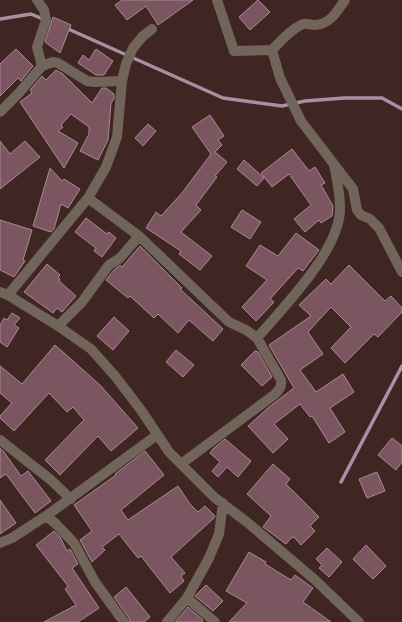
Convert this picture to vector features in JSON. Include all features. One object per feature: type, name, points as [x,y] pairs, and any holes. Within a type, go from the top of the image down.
[{"type":"street","points":[[217,0],[234,51],[272,50],[294,29],[304,23],[315,25],[327,22],[333,17],[343,1]]},
{"type":"street","points":[[40,1],[46,20],[36,47],[42,66]]},
{"type":"street","points":[[152,29],[143,36],[133,48],[126,64],[122,81],[118,137],[106,167],[88,198],[4,294],[58,326],[91,350],[115,376],[141,410],[169,452],[214,497],[314,579],[359,622]]},
{"type":"street","points":[[272,50],[280,78],[301,121],[353,189],[357,210],[361,215],[370,219],[379,228],[402,272]]},
{"type":"street","points":[[0,112],[42,66],[52,62],[58,63],[87,81],[122,81]]},
{"type":"street","points":[[257,338],[323,256],[336,230],[340,209],[333,161]]},
{"type":"street","points":[[88,198],[139,236],[229,322],[246,330],[257,338],[281,380],[282,385],[280,389],[181,464]]},
{"type":"street","points":[[58,326],[82,302],[109,265],[120,258],[139,236]]},
{"type":"street","points":[[0,543],[12,538],[71,499],[157,435]]},
{"type":"street","points":[[0,440],[51,480],[71,499]]},
{"type":"street","points":[[167,622],[187,598],[209,558],[219,534],[223,503]]},
{"type":"street","points":[[46,516],[56,523],[74,543],[95,582],[124,622]]},
{"type":"street","points":[[187,598],[215,622]]},
{"type":"building","points":[[122,0],[193,0],[158,25],[146,6],[127,20],[115,5]]},
{"type":"building","points":[[258,0],[270,12],[250,30],[239,17]]},
{"type":"building","points":[[53,17],[71,25],[60,53],[45,42]]},
{"type":"building","points":[[16,49],[33,66],[21,81],[18,78],[0,96],[0,64]]},
{"type":"building","points":[[96,49],[113,61],[104,75],[96,75],[78,63],[83,55],[89,60]]},
{"type":"building","points":[[56,70],[63,74],[92,103],[102,88],[106,88],[114,94],[114,99],[111,103],[108,140],[98,160],[80,151],[89,134],[89,127],[71,114],[61,125],[63,127],[58,131],[78,143],[64,168],[20,102],[32,93],[30,90],[42,76],[46,80]]},
{"type":"building","points":[[210,115],[224,136],[218,140],[222,145],[215,152],[227,162],[215,176],[217,177],[196,205],[201,210],[181,232],[212,256],[200,270],[179,254],[181,251],[146,228],[156,212],[161,216],[182,193],[211,154],[192,127]]},
{"type":"building","points":[[148,124],[156,131],[143,146],[135,138]]},
{"type":"building","points":[[0,141],[10,154],[25,141],[40,157],[0,189]]},
{"type":"building","points":[[292,149],[309,171],[315,167],[325,183],[321,185],[333,206],[332,216],[321,223],[319,220],[305,232],[294,219],[311,205],[289,174],[272,187],[261,173]]},
{"type":"building","points":[[244,160],[264,178],[257,186],[237,169]]},
{"type":"building","points":[[50,168],[62,181],[64,179],[80,189],[68,208],[61,204],[54,229],[51,232],[33,226]]},
{"type":"building","points":[[242,210],[261,222],[250,239],[231,227]]},
{"type":"building","points":[[86,218],[107,234],[109,232],[116,238],[102,257],[94,251],[96,248],[75,232]]},
{"type":"building","points":[[0,220],[32,230],[23,260],[25,261],[14,277],[0,270]]},
{"type":"building","points":[[296,233],[319,250],[303,271],[298,268],[270,299],[274,302],[256,321],[242,307],[267,280],[246,266],[260,245],[278,256]]},
{"type":"building","points":[[140,246],[182,288],[180,289],[223,329],[213,341],[189,320],[178,333],[158,314],[154,318],[130,296],[128,298],[106,280],[120,265],[122,267]]},
{"type":"building","points":[[47,264],[60,275],[58,277],[60,279],[59,281],[76,296],[62,312],[57,308],[53,313],[24,292]]},
{"type":"building","points":[[349,265],[385,301],[391,296],[402,308],[402,312],[378,337],[374,334],[345,363],[331,348],[351,327],[331,307],[308,332],[323,354],[300,370],[316,392],[343,374],[354,392],[330,408],[345,432],[329,443],[312,416],[310,417],[300,404],[274,424],[288,439],[273,453],[248,426],[269,407],[294,388],[269,345],[311,316],[299,305],[326,279],[331,284]]},
{"type":"building","points":[[12,313],[20,318],[14,325],[19,328],[7,347],[0,342],[0,325],[4,318],[7,320]]},
{"type":"building","points":[[114,317],[129,331],[113,350],[97,336]]},
{"type":"building","points":[[55,345],[100,385],[138,428],[111,451],[98,436],[60,475],[45,460],[84,420],[73,407],[67,412],[49,393],[14,431],[0,418],[0,416],[12,403],[0,393],[0,366],[22,384]]},
{"type":"building","points":[[176,350],[194,365],[183,377],[166,362]]},
{"type":"building","points":[[255,351],[258,352],[272,377],[262,386],[241,365]]},
{"type":"building","points":[[392,438],[402,446],[402,462],[396,470],[378,455]]},
{"type":"building","points":[[225,439],[251,461],[238,477],[227,467],[218,477],[212,471],[220,462],[210,453]]},
{"type":"building","points":[[0,448],[21,476],[28,471],[51,501],[35,513],[6,474],[0,478]]},
{"type":"building","points":[[145,451],[164,475],[121,510],[128,520],[178,486],[190,504],[198,512],[205,506],[215,516],[171,557],[185,573],[181,576],[184,581],[170,593],[141,556],[138,558],[119,534],[102,547],[105,550],[92,562],[80,540],[92,531],[74,505],[116,475],[115,474]]},
{"type":"building","points":[[273,464],[290,479],[286,484],[319,517],[310,526],[315,531],[301,545],[294,537],[292,537],[286,544],[263,527],[271,516],[247,494]]},
{"type":"building","points":[[377,472],[385,491],[367,498],[359,479]]},
{"type":"building","points":[[0,500],[16,523],[0,534]]},
{"type":"building","points":[[54,531],[60,537],[67,551],[70,549],[78,564],[72,568],[99,608],[78,622],[44,622],[76,605],[65,589],[68,586],[36,545]]},
{"type":"building","points":[[366,545],[386,566],[373,579],[353,559]]},
{"type":"building","points":[[327,548],[342,562],[329,577],[319,568],[322,565],[316,559]]},
{"type":"building","points":[[249,552],[291,580],[295,575],[313,588],[303,602],[331,622],[229,622],[247,603],[226,591]]},
{"type":"building","points":[[206,585],[223,601],[213,611],[195,596]]},
{"type":"building","points":[[126,587],[150,617],[144,622],[130,622],[129,618],[114,597]]},
{"type":"building","points":[[188,607],[203,620],[202,622],[175,622]]},
{"type":"waterway","points":[[0,19],[31,14],[43,19]]},
{"type":"waterway","points":[[66,28],[223,98],[282,106],[305,101],[344,98],[382,98],[402,109]]},
{"type":"waterway","points":[[341,482],[402,366]]}]
